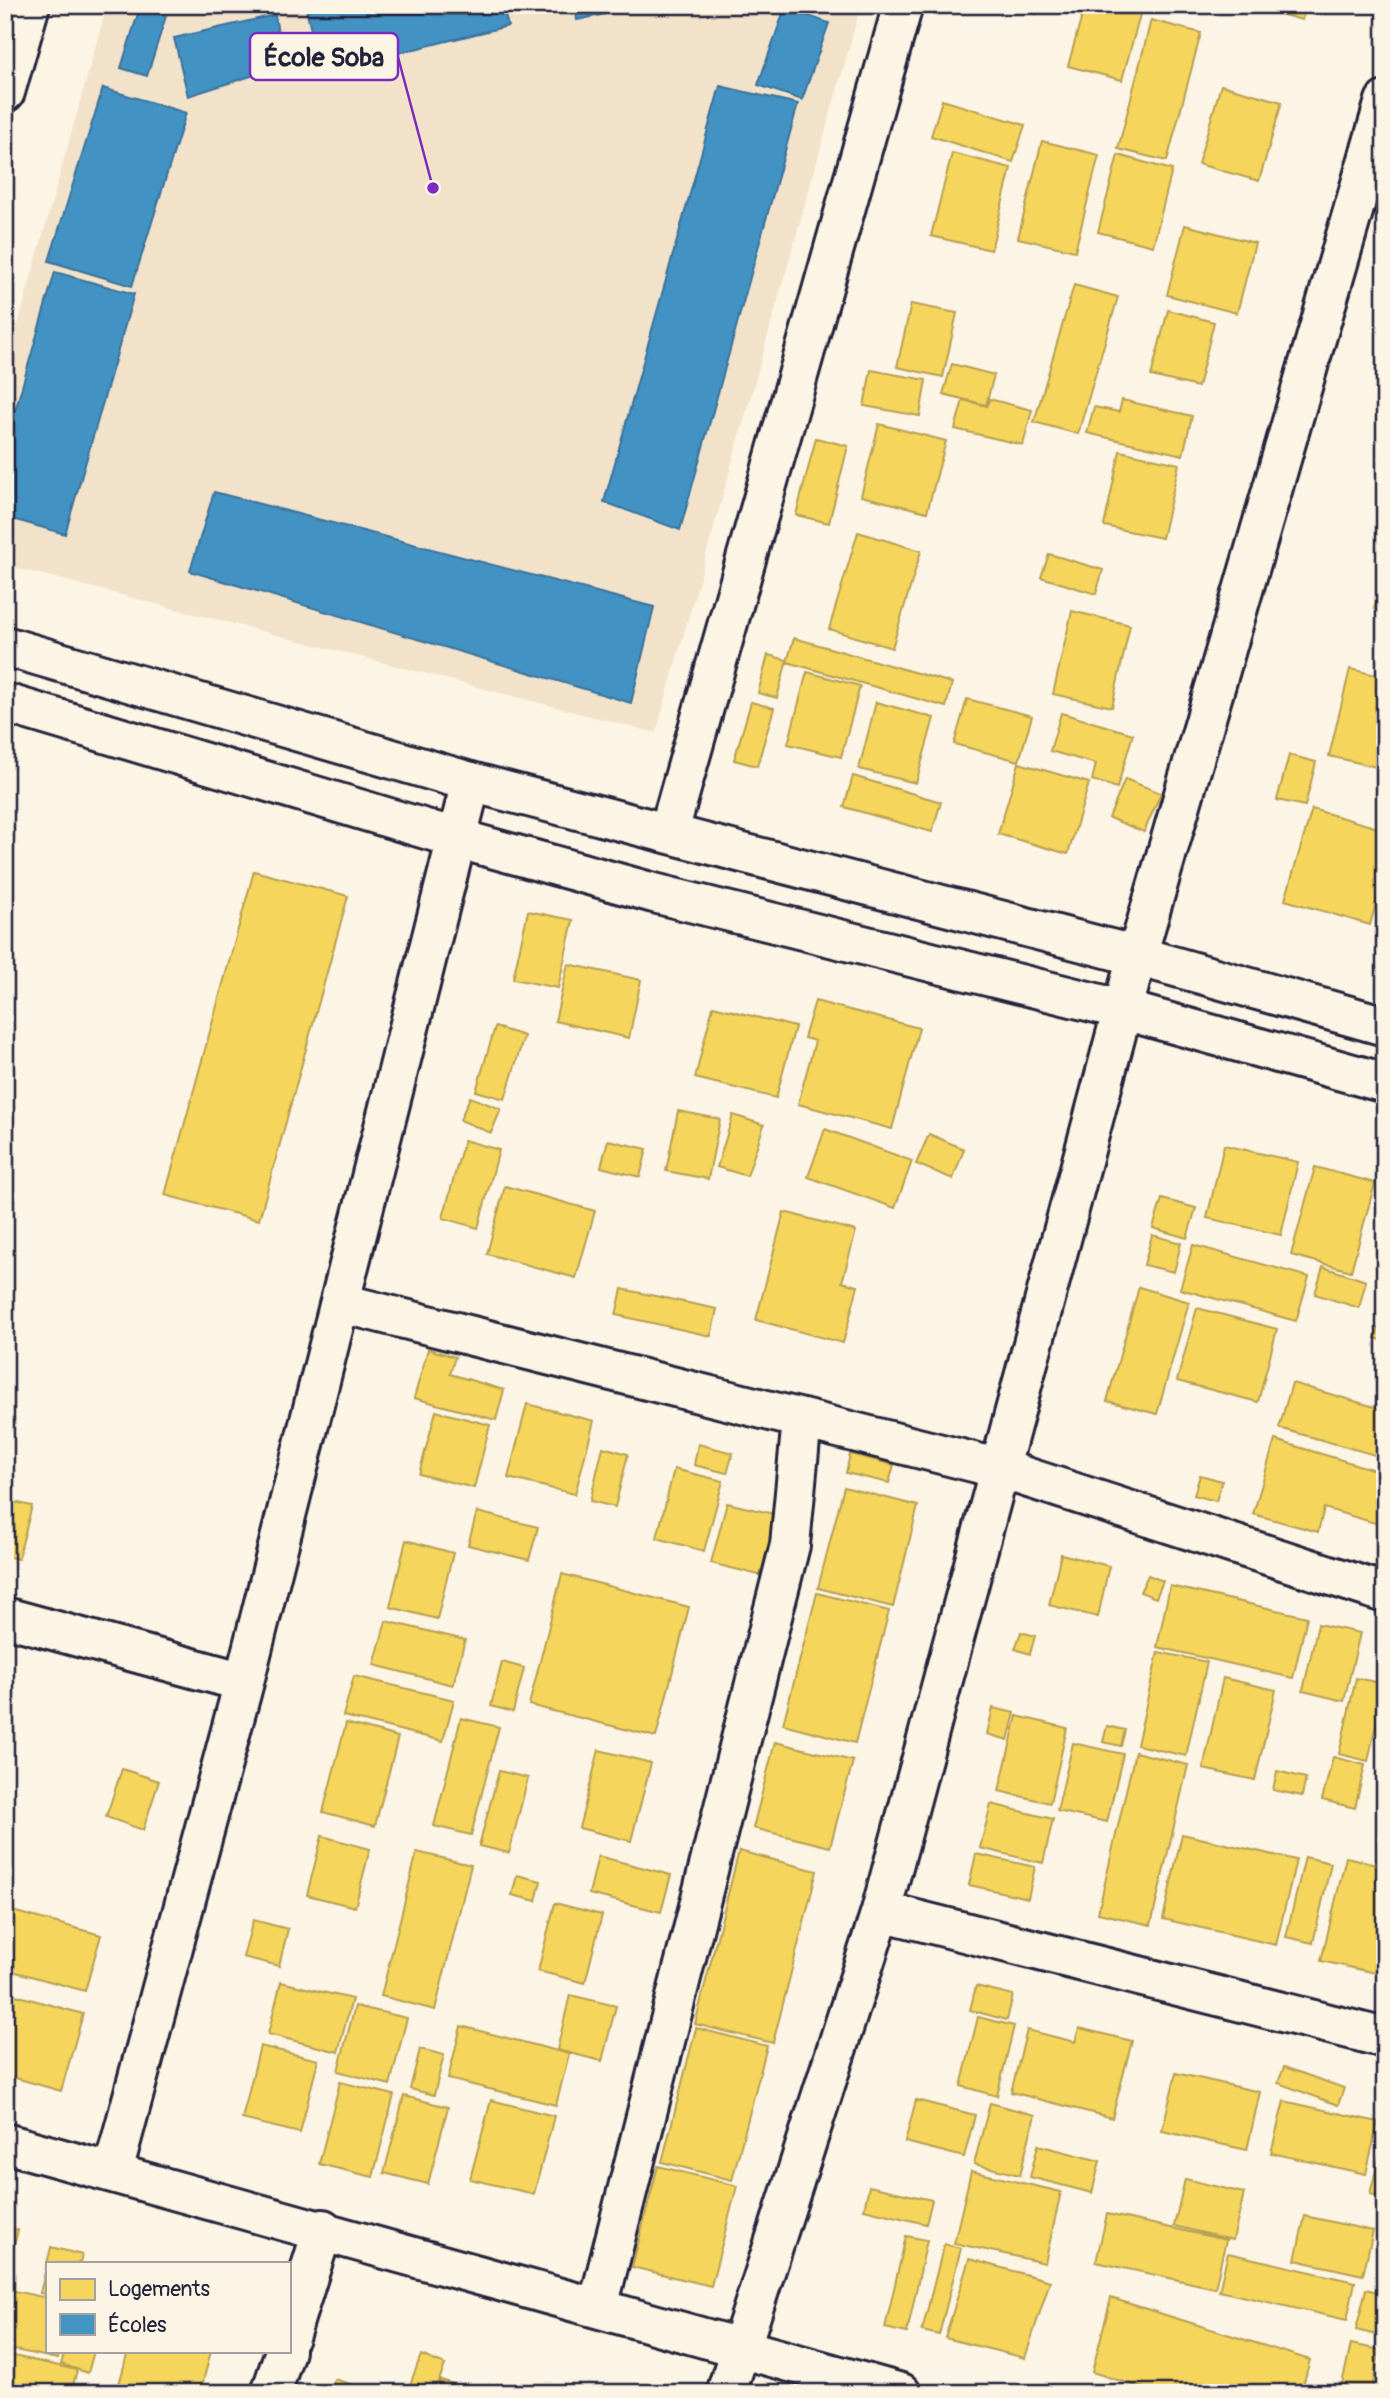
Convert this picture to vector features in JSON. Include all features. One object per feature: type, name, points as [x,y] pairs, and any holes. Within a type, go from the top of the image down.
[{"type":"street","points":[[5,92],[30,5]]},
{"type":"street","points":[[669,831],[903,5]]},
{"type":"street","points":[[726,2393],[881,1911],[1138,956],[1385,101]]},
{"type":"street","points":[[5,646],[471,782],[669,831],[1138,956],[1385,1026]]},
{"type":"street","points":[[5,703],[459,839],[654,893],[1124,1010],[1385,1083]]},
{"type":"street","points":[[113,2171],[244,1682],[459,839],[471,782]]},
{"type":"street","points":[[341,1303],[1000,1469],[1385,1593]]},
{"type":"street","points":[[597,2307],[790,1545],[802,1419]]},
{"type":"street","points":[[5,1617],[244,1682]]},
{"type":"street","points":[[881,1911],[1385,2038]]},
{"type":"street","points":[[5,2143],[323,2229],[901,2393]]},
{"type":"street","points":[[290,2334],[323,2229]]},
{"type":"street","points":[[271,2393],[285,2352]]},
{"type":"shaded area","points":[[107,5],[861,5],[656,733],[5,565],[5,371]]},
{"type":"building: Logements","points":[[1010,5],[1039,5],[1037,14],[1009,10]]},
{"type":"building: Logements","points":[[1085,5],[1119,5],[1141,11],[1122,80],[1068,66]]},
{"type":"building: Logements","points":[[1247,5],[1306,5],[1302,20]]},
{"type":"building: Logements","points":[[1151,20],[1201,33],[1167,161],[1118,149]]},
{"type":"building: Logements","points":[[1221,85],[1282,102],[1259,181],[1198,164]]},
{"type":"building: Logements","points":[[942,100],[1025,125],[1013,162],[931,136]]},
{"type":"building: Logements","points":[[1042,141],[1099,155],[1075,251],[1018,238]]},
{"type":"building: Logements","points":[[952,153],[1011,168],[991,250],[931,236]]},
{"type":"building: Logements","points":[[1118,155],[1172,170],[1153,246],[1098,232]]},
{"type":"building: Logements","points":[[1185,225],[1255,243],[1237,313],[1167,295]]},
{"type":"building: Logements","points":[[1074,285],[1118,297],[1078,434],[1034,422]]},
{"type":"building: Logements","points":[[911,304],[957,313],[943,377],[897,367]]},
{"type":"building: Logements","points":[[1168,310],[1214,322],[1198,387],[1151,376]]},
{"type":"building: Logements","points":[[952,364],[994,375],[986,405],[943,394]]},
{"type":"building: Logements","points":[[871,370],[926,380],[920,416],[864,406]]},
{"type":"building: Logements","points":[[989,399],[1032,410],[1023,445],[955,429],[963,400],[987,406]]},
{"type":"building: Logements","points":[[1122,400],[1192,416],[1183,455],[1087,433],[1094,407],[1119,412]]},
{"type":"building: Logements","points":[[879,424],[946,441],[927,512],[861,496]]},
{"type":"building: Logements","points":[[816,438],[848,446],[829,523],[796,515]]},
{"type":"building: Logements","points":[[1120,451],[1179,464],[1162,538],[1104,526]]},
{"type":"building: Logements","points":[[858,532],[921,551],[892,648],[829,629]]},
{"type":"building: Logements","points":[[1049,554],[1103,570],[1096,594],[1041,577]]},
{"type":"building: Logements","points":[[1385,566],[1385,612],[1374,609]]},
{"type":"building: Logements","points":[[1072,611],[1130,625],[1112,707],[1053,694]]},
{"type":"building: Logements","points":[[794,638],[952,683],[946,707],[787,662]]},
{"type":"building: Logements","points":[[768,655],[787,660],[777,698],[758,693]]},
{"type":"building: Logements","points":[[1350,669],[1385,677],[1385,769],[1329,756]]},
{"type":"building: Logements","points":[[807,672],[860,686],[841,757],[788,744]]},
{"type":"building: Logements","points":[[967,699],[1032,716],[1019,761],[954,744]]},
{"type":"building: Logements","points":[[751,702],[774,708],[757,766],[734,760]]},
{"type":"building: Logements","points":[[876,702],[934,718],[916,783],[859,769]]},
{"type":"building: Logements","points":[[1061,713],[1133,734],[1117,788],[1092,780],[1096,764],[1050,751]]},
{"type":"building: Logements","points":[[1289,755],[1316,762],[1305,806],[1277,800]]},
{"type":"building: Logements","points":[[1019,763],[1089,783],[1068,854],[998,834]]},
{"type":"building: Logements","points":[[853,776],[941,802],[932,832],[844,807]]},
{"type":"building: Logements","points":[[1125,779],[1161,793],[1144,832],[1109,818]]},
{"type":"building: Logements","points":[[1312,809],[1385,830],[1385,872],[1370,925],[1285,900]]},
{"type":"building: Logements","points":[[254,871],[348,896],[259,1220],[165,1195]]},
{"type":"building: Logements","points":[[528,911],[573,920],[558,988],[513,979]]},
{"type":"building: Logements","points":[[568,964],[641,980],[629,1038],[555,1021]]},
{"type":"building: Logements","points":[[815,1001],[919,1028],[892,1129],[798,1104],[815,1041],[804,1038]]},
{"type":"building: Logements","points":[[713,1006],[795,1027],[776,1098],[695,1078]]},
{"type":"building: Logements","points":[[495,1027],[524,1036],[505,1099],[476,1091]]},
{"type":"building: Logements","points":[[470,1097],[501,1109],[491,1133],[460,1120]]},
{"type":"building: Logements","points":[[678,1111],[720,1119],[708,1179],[666,1171]]},
{"type":"building: Logements","points":[[733,1115],[764,1125],[747,1176],[717,1167]]},
{"type":"building: Logements","points":[[825,1129],[912,1161],[895,1208],[808,1177]]},
{"type":"building: Logements","points":[[929,1134],[964,1149],[953,1179],[916,1164]]},
{"type":"building: Logements","points":[[464,1140],[499,1150],[478,1228],[443,1218]]},
{"type":"building: Logements","points":[[608,1140],[647,1149],[640,1177],[601,1167]]},
{"type":"building: Logements","points":[[1224,1145],[1298,1162],[1281,1235],[1207,1218]]},
{"type":"building: Logements","points":[[1315,1167],[1375,1183],[1351,1271],[1291,1255]]},
{"type":"building: Logements","points":[[505,1186],[595,1211],[576,1278],[487,1254]]},
{"type":"building: Logements","points":[[1162,1199],[1196,1208],[1187,1238],[1153,1228]]},
{"type":"building: Logements","points":[[784,1212],[856,1231],[842,1282],[858,1286],[843,1343],[756,1320]]},
{"type":"building: Logements","points":[[1152,1235],[1181,1243],[1174,1272],[1144,1265]]},
{"type":"building: Logements","points":[[1193,1245],[1309,1277],[1296,1321],[1180,1289]]},
{"type":"building: Logements","points":[[1323,1267],[1366,1281],[1359,1308],[1315,1294]]},
{"type":"building: Logements","points":[[1139,1287],[1189,1302],[1157,1414],[1107,1401]]},
{"type":"building: Logements","points":[[622,1289],[717,1309],[711,1336],[616,1315]]},
{"type":"building: Logements","points":[[1197,1308],[1277,1329],[1258,1402],[1177,1381]]},
{"type":"building: Logements","points":[[1385,1311],[1385,1341],[1375,1338]]},
{"type":"building: Logements","points":[[428,1349],[455,1357],[450,1374],[504,1390],[496,1420],[414,1398]]},
{"type":"building: Logements","points":[[1292,1383],[1385,1410],[1382,1457],[1279,1428]]},
{"type":"building: Logements","points":[[527,1404],[594,1421],[575,1494],[508,1478]]},
{"type":"building: Logements","points":[[436,1411],[490,1425],[474,1488],[419,1474]]},
{"type":"building: Logements","points":[[1275,1440],[1385,1473],[1385,1526],[1324,1508],[1318,1532],[1253,1514]]},
{"type":"building: Logements","points":[[698,1444],[733,1453],[727,1473],[694,1465]]},
{"type":"building: Logements","points":[[603,1447],[628,1454],[615,1507],[590,1501]]},
{"type":"building: Logements","points":[[850,1454],[894,1465],[889,1483],[846,1473]]},
{"type":"building: Logements","points":[[674,1469],[723,1481],[704,1551],[657,1538]]},
{"type":"building: Logements","points":[[1200,1475],[1222,1481],[1216,1501],[1194,1495]]},
{"type":"building: Logements","points":[[844,1487],[918,1506],[893,1607],[818,1588]]},
{"type":"building: Logements","points":[[5,1500],[32,1506],[18,1559],[5,1556]]},
{"type":"building: Logements","points":[[727,1503],[783,1516],[767,1577],[711,1563]]},
{"type":"building: Logements","points":[[477,1512],[538,1527],[529,1560],[468,1545]]},
{"type":"building: Logements","points":[[406,1540],[453,1553],[437,1619],[390,1607]]},
{"type":"building: Logements","points":[[1061,1554],[1109,1566],[1098,1617],[1049,1605]]},
{"type":"building: Logements","points":[[562,1574],[689,1607],[656,1737],[529,1705]]},
{"type":"building: Logements","points":[[1148,1575],[1163,1581],[1156,1598],[1140,1592]]},
{"type":"building: Logements","points":[[1170,1586],[1307,1617],[1293,1678],[1157,1647]]},
{"type":"building: Logements","points":[[817,1593],[889,1611],[855,1743],[783,1724]]},
{"type":"building: Logements","points":[[386,1621],[465,1640],[453,1685],[374,1665]]},
{"type":"building: Logements","points":[[1318,1624],[1360,1633],[1344,1701],[1303,1691]]},
{"type":"building: Logements","points":[[1021,1632],[1035,1636],[1030,1654],[1015,1649]]},
{"type":"building: Logements","points":[[1158,1652],[1207,1662],[1186,1756],[1137,1745]]},
{"type":"building: Logements","points":[[502,1662],[524,1668],[513,1712],[491,1706]]},
{"type":"building: Logements","points":[[354,1676],[454,1700],[443,1741],[343,1716]]},
{"type":"building: Logements","points":[[1223,1678],[1276,1690],[1255,1780],[1203,1769]]},
{"type":"building: Logements","points":[[1356,1678],[1385,1684],[1368,1761],[1339,1754]]},
{"type":"building: Logements","points":[[993,1708],[1015,1713],[1008,1740],[987,1734]]},
{"type":"building: Logements","points":[[1017,1716],[1067,1728],[1050,1803],[999,1791]]},
{"type":"building: Logements","points":[[461,1718],[499,1727],[471,1835],[434,1826]]},
{"type":"building: Logements","points":[[346,1723],[398,1737],[375,1826],[323,1812]]},
{"type":"building: Logements","points":[[1107,1726],[1125,1730],[1121,1746],[1103,1742]]},
{"type":"building: Logements","points":[[775,1742],[853,1761],[830,1847],[753,1828]]},
{"type":"building: Logements","points":[[1073,1743],[1123,1754],[1107,1822],[1057,1811]]},
{"type":"building: Logements","points":[[599,1750],[651,1763],[631,1841],[579,1828]]},
{"type":"building: Logements","points":[[1135,1752],[1188,1765],[1151,1925],[1098,1913]]},
{"type":"building: Logements","points":[[1333,1757],[1365,1765],[1355,1808],[1322,1800]]},
{"type":"building: Logements","points":[[122,1769],[159,1781],[143,1830],[106,1817]]},
{"type":"building: Logements","points":[[499,1771],[528,1778],[509,1853],[479,1846]]},
{"type":"building: Logements","points":[[1277,1771],[1306,1778],[1302,1796],[1273,1790]]},
{"type":"building: Logements","points":[[991,1804],[1053,1819],[1043,1863],[980,1848]]},
{"type":"building: Logements","points":[[1182,1834],[1296,1860],[1276,1945],[1163,1919]]},
{"type":"building: Logements","points":[[322,1836],[370,1849],[355,1907],[307,1895]]},
{"type":"building: Logements","points":[[739,1851],[817,1871],[773,2043],[695,2024]]},
{"type":"building: Logements","points":[[417,1852],[471,1865],[435,2010],[381,1996]]},
{"type":"building: Logements","points":[[976,1854],[1035,1867],[1028,1898],[969,1885]]},
{"type":"building: Logements","points":[[598,1856],[671,1875],[661,1912],[589,1894]]},
{"type":"building: Logements","points":[[1305,1857],[1331,1863],[1313,1943],[1286,1937]]},
{"type":"building: Logements","points":[[1346,1857],[1385,1866],[1385,1975],[1321,1961]]},
{"type":"building: Logements","points":[[517,1875],[541,1881],[536,1901],[512,1895]]},
{"type":"building: Logements","points":[[555,1903],[602,1915],[585,1983],[538,1971]]},
{"type":"building: Logements","points":[[5,1909],[101,1935],[85,1991],[5,1969]]},
{"type":"building: Logements","points":[[253,1920],[288,1929],[279,1966],[243,1957]]},
{"type":"building: Logements","points":[[281,1982],[352,1999],[338,2052],[268,2034]]},
{"type":"building: Logements","points":[[976,1986],[1013,1995],[1007,2020],[970,2010]]},
{"type":"building: Logements","points":[[5,1992],[83,2014],[61,2091],[5,2075]]},
{"type":"building: Logements","points":[[570,1995],[616,2006],[602,2061],[557,2050]]},
{"type":"building: Logements","points":[[355,2006],[407,2018],[390,2085],[338,2071]]},
{"type":"building: Logements","points":[[978,2017],[1014,2026],[997,2096],[961,2086]]},
{"type":"building: Logements","points":[[461,2026],[569,2054],[556,2105],[448,2079]]},
{"type":"building: Logements","points":[[696,2028],[767,2046],[732,2180],[662,2162]]},
{"type":"building: Logements","points":[[1079,2028],[1132,2041],[1112,2118],[1011,2092],[1027,2030],[1075,2042]]},
{"type":"building: Logements","points":[[260,2046],[318,2060],[300,2133],[242,2119]]},
{"type":"building: Logements","points":[[420,2049],[444,2055],[434,2095],[410,2089]]},
{"type":"building: Logements","points":[[1284,2067],[1344,2088],[1338,2105],[1278,2083]]},
{"type":"building: Logements","points":[[1176,2073],[1260,2092],[1247,2150],[1162,2131]]},
{"type":"building: Logements","points":[[340,2082],[394,2095],[373,2177],[319,2164]]},
{"type":"building: Logements","points":[[404,2096],[448,2107],[428,2184],[384,2173]]},
{"type":"building: Logements","points":[[491,2100],[554,2116],[534,2194],[470,2179]]},
{"type":"building: Logements","points":[[916,2100],[975,2115],[964,2157],[905,2142]]},
{"type":"building: Logements","points":[[1284,2101],[1378,2122],[1366,2174],[1271,2153]]},
{"type":"building: Logements","points":[[990,2103],[1035,2115],[1020,2175],[974,2164]]},
{"type":"building: Logements","points":[[1385,2134],[1385,2198],[1370,2194]]},
{"type":"building: Logements","points":[[1038,2145],[1100,2161],[1092,2193],[1030,2177]]},
{"type":"building: Logements","points":[[658,2166],[737,2186],[711,2286],[632,2267]]},
{"type":"building: Logements","points":[[971,2171],[1061,2192],[1045,2263],[954,2243]]},
{"type":"building: Logements","points":[[1185,2179],[1244,2193],[1233,2240],[1174,2226]]},
{"type":"building: Logements","points":[[869,2186],[932,2200],[926,2224],[864,2209]]},
{"type":"building: Logements","points":[[1107,2214],[1226,2240],[1215,2288],[1096,2262]]},
{"type":"building: Logements","points":[[1305,2216],[1373,2231],[1363,2275],[1295,2260]]},
{"type":"building: Logements","points":[[5,2227],[18,2230],[6,2277],[5,2277]]},
{"type":"building: Logements","points":[[906,2236],[927,2240],[907,2333],[885,2328]]},
{"type":"building: Logements","points":[[944,2244],[961,2248],[939,2335],[922,2331]]},
{"type":"building: Logements","points":[[51,2247],[82,2255],[80,2262],[47,2262]]},
{"type":"building: Logements","points":[[1228,2253],[1355,2282],[1347,2320],[1219,2291]]},
{"type":"building: Logements","points":[[969,2259],[1050,2281],[1025,2358],[945,2338]]},
{"type":"building: Logements","points":[[46,2268],[46,2295],[40,2293]]},
{"type":"building: Logements","points":[[5,2289],[46,2298],[46,2352],[60,2352],[58,2359],[5,2348]]},
{"type":"building: Logements","points":[[1366,2289],[1385,2294],[1385,2337],[1356,2330]]},
{"type":"building: Logements","points":[[1111,2298],[1310,2360],[1301,2393],[1159,2393],[1092,2372]]},
{"type":"building: Logements","points":[[1351,2344],[1380,2350],[1371,2393],[1340,2393]]},
{"type":"building: Logements","points":[[65,2352],[94,2352],[88,2373],[61,2364]]},
{"type":"building: Logements","points":[[128,2352],[211,2352],[200,2393],[117,2392]]},
{"type":"building: Logements","points":[[5,2354],[77,2370],[71,2393],[5,2393]]},
{"type":"building: Logements","points":[[421,2355],[445,2365],[434,2393],[407,2393]]},
{"type":"building: Logements","points":[[334,2379],[379,2393],[330,2393]]},
{"type":"building: Logements","points":[[441,2380],[479,2393],[437,2393]]},
{"type":"building: Écoles","points":[[305,5],[502,5],[508,26],[321,72]]},
{"type":"building: Écoles","points":[[575,5],[648,5],[577,20]]},
{"type":"building: Écoles","points":[[140,7],[166,16],[147,76],[121,68]]},
{"type":"building: Écoles","points":[[785,8],[829,23],[802,100],[758,85]]},
{"type":"building: Écoles","points":[[275,15],[283,66],[188,96],[174,38]]},
{"type":"building: Écoles","points":[[720,86],[798,104],[680,530],[604,502]]},
{"type":"building: Écoles","points":[[103,88],[186,113],[132,286],[49,261]]},
{"type":"building: Écoles","points":[[55,272],[134,294],[65,534],[5,517],[5,446]]},
{"type":"building: Écoles","points":[[214,492],[654,607],[631,703],[190,571]]},
{"type":"place","name":"École Soba","points":[[433,188]]}]
